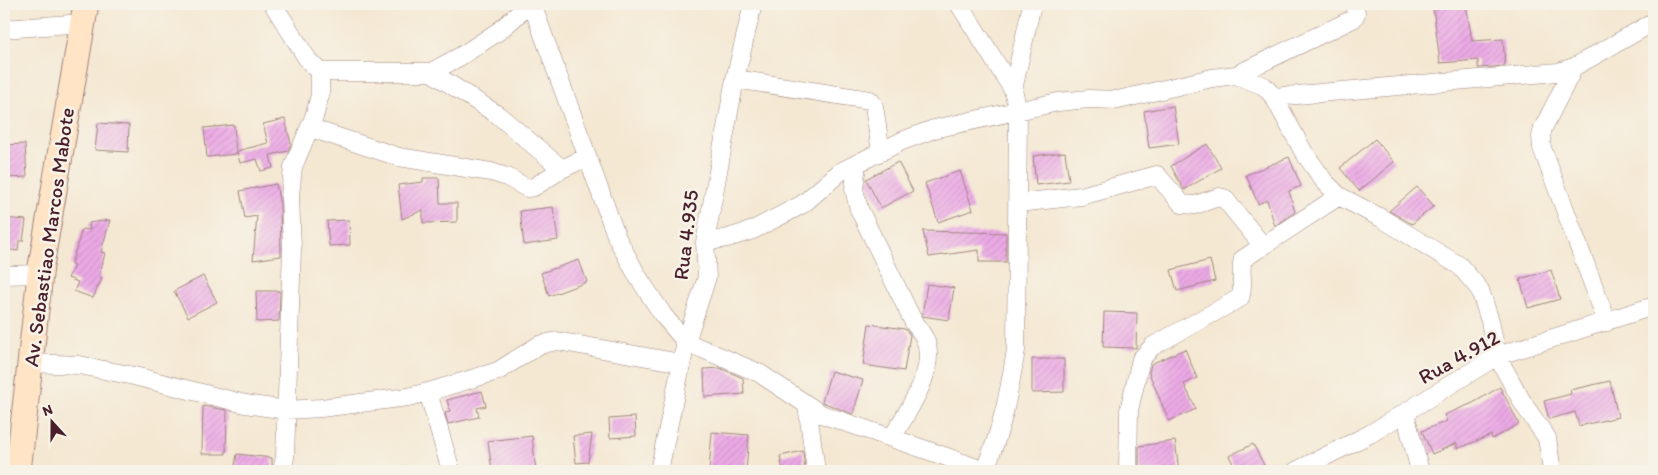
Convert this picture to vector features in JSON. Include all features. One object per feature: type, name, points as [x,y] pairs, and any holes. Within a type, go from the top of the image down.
[{"type":"main road","name":"Av. Sebastiao Marcos Mabote","points":[[18,471],[40,274],[84,13]]},
{"type":"street","points":[[273,4],[308,60],[320,72],[320,95],[310,128],[293,167],[290,196],[292,248],[285,457],[282,471]]},
{"type":"street","points":[[320,72],[431,72],[461,56],[498,31],[531,4],[617,238],[663,315],[686,342],[759,373],[821,414],[984,471],[998,440],[1010,389],[1016,350],[1018,110],[1013,90],[959,4]]},
{"type":"street","name":"Rua 4.935","points":[[659,471],[686,342],[707,277],[705,242],[735,79],[752,4]]},
{"type":"street","points":[[1013,90],[1032,4]]},
{"type":"street","points":[[705,242],[728,238],[753,230],[803,204],[826,182],[857,164],[902,141],[934,129],[1058,102],[1089,99],[1118,100],[1212,78],[1236,75],[1353,19],[1356,14],[1356,4]]},
{"type":"street","points":[[4,29],[84,13]]},
{"type":"street","points":[[1274,97],[1558,72],[1574,67],[1654,22]]},
{"type":"street","points":[[1574,67],[1541,137],[1542,148],[1573,224],[1607,322]]},
{"type":"street","points":[[431,72],[498,115],[562,169]]},
{"type":"street","points":[[1236,75],[1264,86],[1274,97],[1303,151],[1324,181],[1339,196],[1381,218],[1460,266],[1480,290],[1490,321],[1497,356],[1521,400],[1547,438],[1552,471]]},
{"type":"street","points":[[735,79],[870,100],[874,106],[881,152]]},
{"type":"street","points":[[310,128],[399,157],[491,172],[507,177],[526,188],[534,187],[562,169],[587,158]]},
{"type":"street","points":[[857,164],[854,189],[859,209],[914,323],[925,339],[928,352],[922,386],[892,438]]},
{"type":"street","points":[[1018,203],[1081,196],[1157,176],[1182,204],[1189,206],[1219,197],[1224,198],[1263,246]]},
{"type":"street","points":[[1128,471],[1129,410],[1141,358],[1154,346],[1240,298],[1243,292],[1240,267],[1244,259],[1339,196]]},
{"type":"street","points":[[4,275],[40,274]]},
{"type":"street","name":"Rua 4.912","points":[[1296,471],[1370,434],[1497,356],[1654,306]]},
{"type":"street","points":[[30,363],[79,365],[134,376],[245,404],[286,410],[322,408],[408,397],[428,392],[498,371],[539,345],[557,341],[681,363]]},
{"type":"street","points":[[428,392],[451,471]]},
{"type":"street","points":[[807,405],[816,471]]},
{"type":"street","points":[[1405,413],[1420,471]]},
{"type":"building","points":[[1466,4],[1472,41],[1503,39],[1505,66],[1478,68],[1478,60],[1440,63],[1433,6]]},
{"type":"building","points":[[1173,106],[1179,144],[1149,148],[1144,111]]},
{"type":"building","points":[[285,119],[291,144],[288,151],[270,155],[273,168],[261,171],[257,159],[240,163],[237,151],[268,143],[263,124]]},
{"type":"building","points":[[98,123],[129,125],[128,152],[95,150]]},
{"type":"building","points":[[234,125],[236,154],[207,157],[204,128]]},
{"type":"building","points":[[1375,139],[1394,162],[1359,191],[1340,168]]},
{"type":"building","points":[[25,144],[27,177],[4,178],[4,145]]},
{"type":"building","points":[[1207,144],[1221,168],[1184,190],[1171,166]]},
{"type":"building","points":[[1065,152],[1069,181],[1036,185],[1033,156]]},
{"type":"building","points":[[1289,157],[1301,186],[1289,191],[1295,212],[1275,226],[1267,200],[1258,204],[1246,175]]},
{"type":"building","points":[[898,162],[913,191],[881,208],[866,179]]},
{"type":"building","points":[[960,171],[973,210],[938,222],[925,183]]},
{"type":"building","points":[[423,178],[439,178],[440,203],[457,203],[457,222],[423,223],[423,210],[402,219],[398,185],[423,182]]},
{"type":"building","points":[[276,184],[280,205],[281,256],[253,260],[257,216],[245,218],[240,191]]},
{"type":"building","points":[[1417,187],[1434,206],[1412,224],[1389,211]]},
{"type":"building","points":[[553,207],[558,240],[524,245],[520,211]]},
{"type":"building","points":[[4,218],[26,220],[23,241],[19,241],[18,251],[4,249]]},
{"type":"building","points":[[110,220],[101,252],[105,253],[99,277],[102,278],[93,298],[74,291],[78,282],[68,278],[74,266],[71,265],[82,229],[90,230],[89,223]]},
{"type":"building","points":[[349,220],[350,245],[329,246],[327,221]]},
{"type":"building","points":[[923,231],[1006,233],[1006,262],[979,262],[979,250],[929,257]]},
{"type":"building","points":[[579,260],[587,282],[549,296],[541,273]]},
{"type":"building","points":[[1210,260],[1215,281],[1177,291],[1171,270]]},
{"type":"building","points":[[1551,270],[1560,299],[1528,308],[1520,279]]},
{"type":"building","points":[[203,276],[217,302],[188,317],[174,291]]},
{"type":"building","points":[[927,284],[954,288],[949,320],[922,316]]},
{"type":"building","points":[[256,291],[280,291],[279,321],[257,322]]},
{"type":"building","points":[[1104,312],[1137,313],[1136,348],[1103,347]]},
{"type":"building","points":[[869,324],[905,329],[910,335],[904,371],[863,365]]},
{"type":"building","points":[[1185,349],[1197,378],[1184,384],[1196,409],[1169,421],[1149,373],[1151,364]]},
{"type":"building","points":[[1032,359],[1064,359],[1064,392],[1032,393]]},
{"type":"building","points":[[720,368],[743,378],[744,394],[705,397],[704,369]]},
{"type":"building","points":[[831,371],[863,380],[853,414],[822,402]]},
{"type":"building","points":[[1610,381],[1618,417],[1579,426],[1575,412],[1549,419],[1544,401],[1571,394],[1570,390]]},
{"type":"building","points":[[1500,387],[1519,424],[1492,439],[1491,435],[1457,449],[1457,443],[1432,454],[1422,431],[1447,421],[1444,415],[1473,403]]},
{"type":"building","points":[[482,391],[486,406],[477,408],[479,417],[448,424],[445,413],[450,411],[447,400]]},
{"type":"building","points":[[203,406],[227,410],[226,454],[202,454]]},
{"type":"building","points":[[635,417],[636,436],[610,438],[609,419]]},
{"type":"building","points":[[712,432],[749,435],[746,471],[709,471]]},
{"type":"building","points":[[592,434],[588,462],[576,463],[573,436]]},
{"type":"building","points":[[532,436],[536,471],[492,471],[488,441]]},
{"type":"building","points":[[1175,441],[1179,471],[1139,471],[1139,446]]},
{"type":"building","points":[[1253,444],[1267,471],[1237,471],[1229,456]]},
{"type":"building","points":[[803,451],[805,471],[783,471],[780,456]]},
{"type":"building","points":[[237,454],[272,458],[272,471],[234,471]]}]
